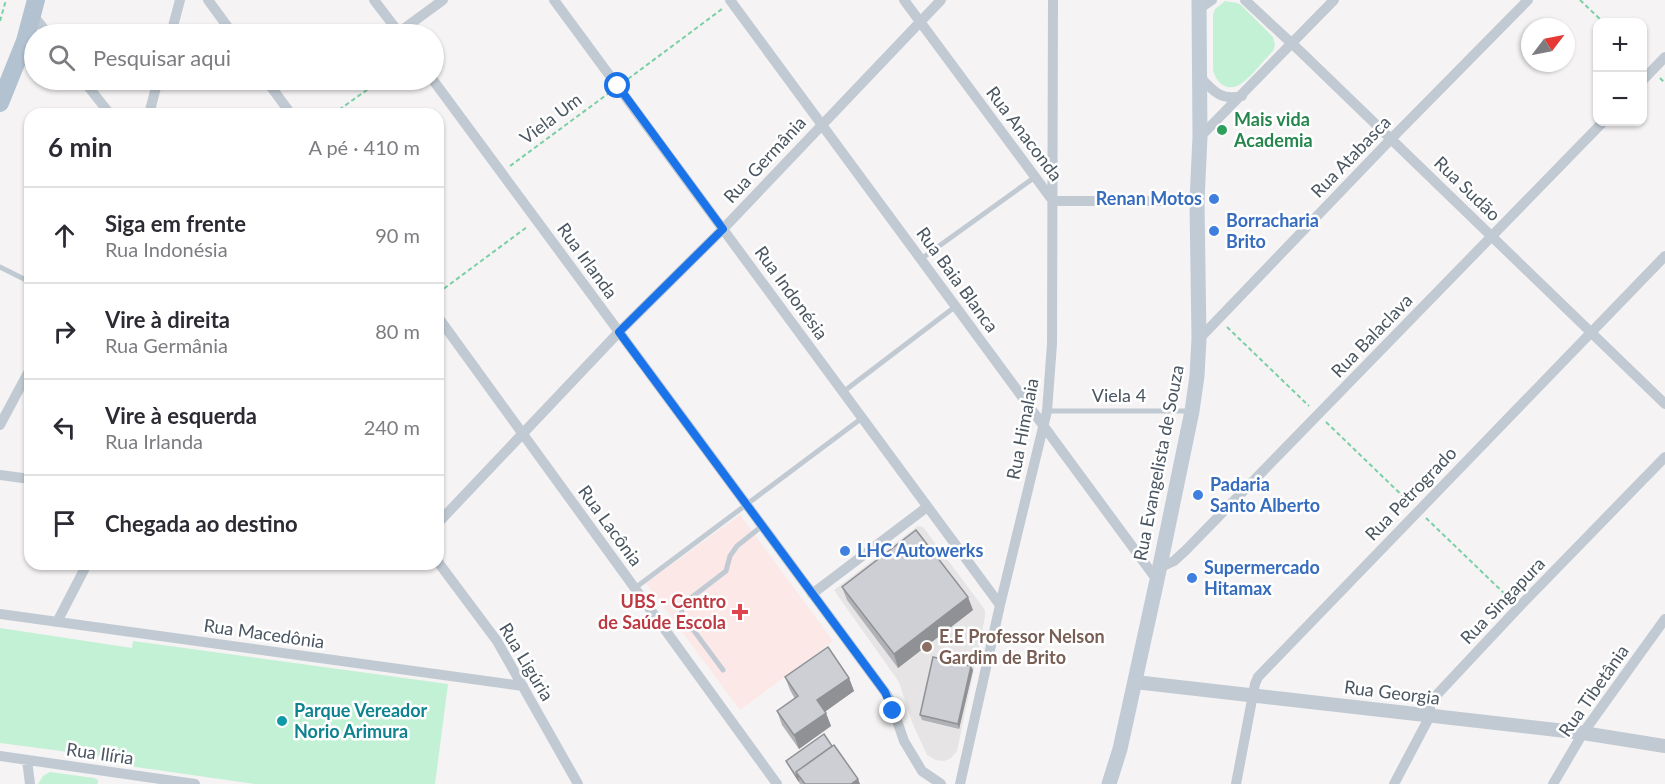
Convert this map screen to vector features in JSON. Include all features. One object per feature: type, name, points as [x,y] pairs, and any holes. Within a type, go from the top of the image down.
[{"type":"main road","name":"Rua Evangelista de Souza","points":[[1109,784],[1120,749],[1135,682],[1192,411],[1199,339],[1197,201],[1203,3]]},
{"type":"main road","points":[[28,24],[34,8]]},
{"type":"main road","points":[[0,103],[24,36]]},
{"type":"street","points":[[174,24],[180,0]]},
{"type":"street","points":[[208,0],[226,24]]},
{"type":"street","points":[[374,0],[392,24]]},
{"type":"street","points":[[412,24],[443,0]]},
{"type":"street","name":"Rua Indonésia","points":[[554,0],[1000,605]]},
{"type":"street","name":"Rua Anaconda","points":[[904,0],[1053,201],[1197,201]]},
{"type":"street","name":"Rua Germânia","points":[[444,517],[619,332],[723,229],[941,0]]},
{"type":"street","name":"Rua Himalaia","points":[[960,784],[1047,411],[1052,344],[1053,0]]},
{"type":"street","name":"Rua Sudão","points":[[1245,0],[1665,404]]},
{"type":"street","points":[[1200,138],[1334,0]]},
{"type":"street","name":"Rua Atabasca","points":[[1199,339],[1528,0]]},
{"type":"street","name":"Rua Baia Blanca","points":[[731,1],[1044,425],[1158,574]]},
{"type":"street","points":[[34,8],[43,24]]},
{"type":"street","points":[[1647,76],[1665,57]]},
{"type":"street","points":[[1200,77],[1221,96],[1227,98],[1242,96]]},
{"type":"street","points":[[91,90],[105,108]]},
{"type":"street","points":[[151,108],[155,90]]},
{"type":"street","points":[[273,90],[287,108]]},
{"type":"street","name":"Rua Irlanda","points":[[440,90],[885,692],[904,741],[922,771],[941,784]]},
{"type":"street","name":"Rua Balaclava","points":[[1158,574],[1174,561],[1599,126]]},
{"type":"street","name":"Rua Petrogrado","points":[[1236,784],[1258,677],[1665,256]]},
{"type":"street","name":"Rua Lacônia","points":[[444,325],[777,784]]},
{"type":"street","points":[[0,425],[24,380]]},
{"type":"street","name":"Rua Singapura","points":[[1394,784],[1430,716],[1430,702],[1665,457]]},
{"type":"street","points":[[0,475],[24,478]]},
{"type":"street","points":[[812,594],[927,507]]},
{"type":"street","points":[[57,622],[84,570]]},
{"type":"street","name":"Rua Ligúria","points":[[444,570],[497,641],[578,784]]},
{"type":"street","name":"Rua Macedônia","points":[[0,614],[523,686]]},
{"type":"street","name":"Rua Tibetânia","points":[[1554,784],[1583,733],[1665,619]]},
{"type":"street","name":"Rua Georgia","points":[[1135,682],[1583,733],[1665,746]]},
{"type":"street","name":"Rua Georgia","points":[[1645,742],[1665,741]]},
{"type":"street","name":"Rua Ilíria","points":[[0,756],[195,784]]},
{"type":"street","points":[[27,760],[30,784]]},
{"type":"street","points":[[126,784],[149,777]]},
{"type":"lane","points":[[921,259],[1035,177]]},
{"type":"lane","points":[[0,267],[24,279]]},
{"type":"lane","points":[[843,392],[956,306]]},
{"type":"lane","name":"Viela 4","points":[[1047,411],[1192,411]]},
{"type":"lane","points":[[635,588],[861,418]]},
{"type":"lane","points":[[723,670],[684,616],[681,609],[682,604],[726,572],[730,556],[737,546],[762,526]]},
{"type":"path","points":[[0,21],[6,0]]},
{"type":"path","points":[[1580,0],[1599,18]]},
{"type":"path","name":"Viela Um","points":[[501,172],[731,1]]},
{"type":"path","points":[[341,108],[367,90]]},
{"type":"path","points":[[444,289],[537,220]]},
{"type":"path","points":[[1218,318],[1519,608]]},
{"type":"shaded area","name":"UBS - Centro de Saúde Escola","points":[[740,515],[833,641],[740,710],[646,583]]},
{"type":"shaded area","name":"E.E Professor Nelson Gardim de Brito","points":[[918,526],[923,527],[985,610],[957,751],[951,758],[944,761],[927,755],[912,722],[899,682],[834,590]]},
{"type":"green space","points":[[1225,1],[1241,5],[1273,37],[1275,45],[1273,51],[1250,76],[1242,83],[1232,87],[1220,83],[1213,70],[1213,15],[1215,9]]},
{"type":"green space","name":"Parque Vereador Norio Arimura","points":[[0,628],[132,648],[133,641],[448,684],[435,784],[255,784],[115,764],[115,758],[0,743]]},
{"type":"green space","points":[[50,772],[94,778],[98,780],[98,784],[38,784],[43,776]]},
{"type":"building","points":[[916,530],[968,597],[894,654],[842,587]]},
{"type":"building","points":[[828,647],[849,678],[817,700],[826,713],[794,735],[777,711],[798,696],[785,677]]},
{"type":"building","points":[[933,657],[971,666],[958,724],[920,715]]},
{"type":"building","points":[[824,734],[832,746],[796,772],[799,781],[786,761]]},
{"type":"building","points":[[834,745],[858,779],[851,784],[805,784],[796,772]]},
{"type":"place","name":"Mais vida Academia","points":[[1222,130]]},
{"type":"place","name":"Renan Motos","points":[[1214,199]]},
{"type":"place","name":"Borracharia Brito","points":[[1214,231]]},
{"type":"place","name":"Padaria Santo Alberto","points":[[1198,495]]},
{"type":"place","name":"LHC Autowerks","points":[[845,551]]},
{"type":"place","name":"Supermercado Hitamax","points":[[1192,578]]},
{"type":"place","name":"UBS - Centro de Saúde Escola","points":[[740,612]]},
{"type":"place","name":"E.E Professor Nelson Gardim de Brito","points":[[927,647]]},
{"type":"place","name":"Parque Vereador Norio Arimura","points":[[282,721]]},
{"type":"route","points":[[618,86],[723,229],[619,332],[885,692],[893,711]]}]
